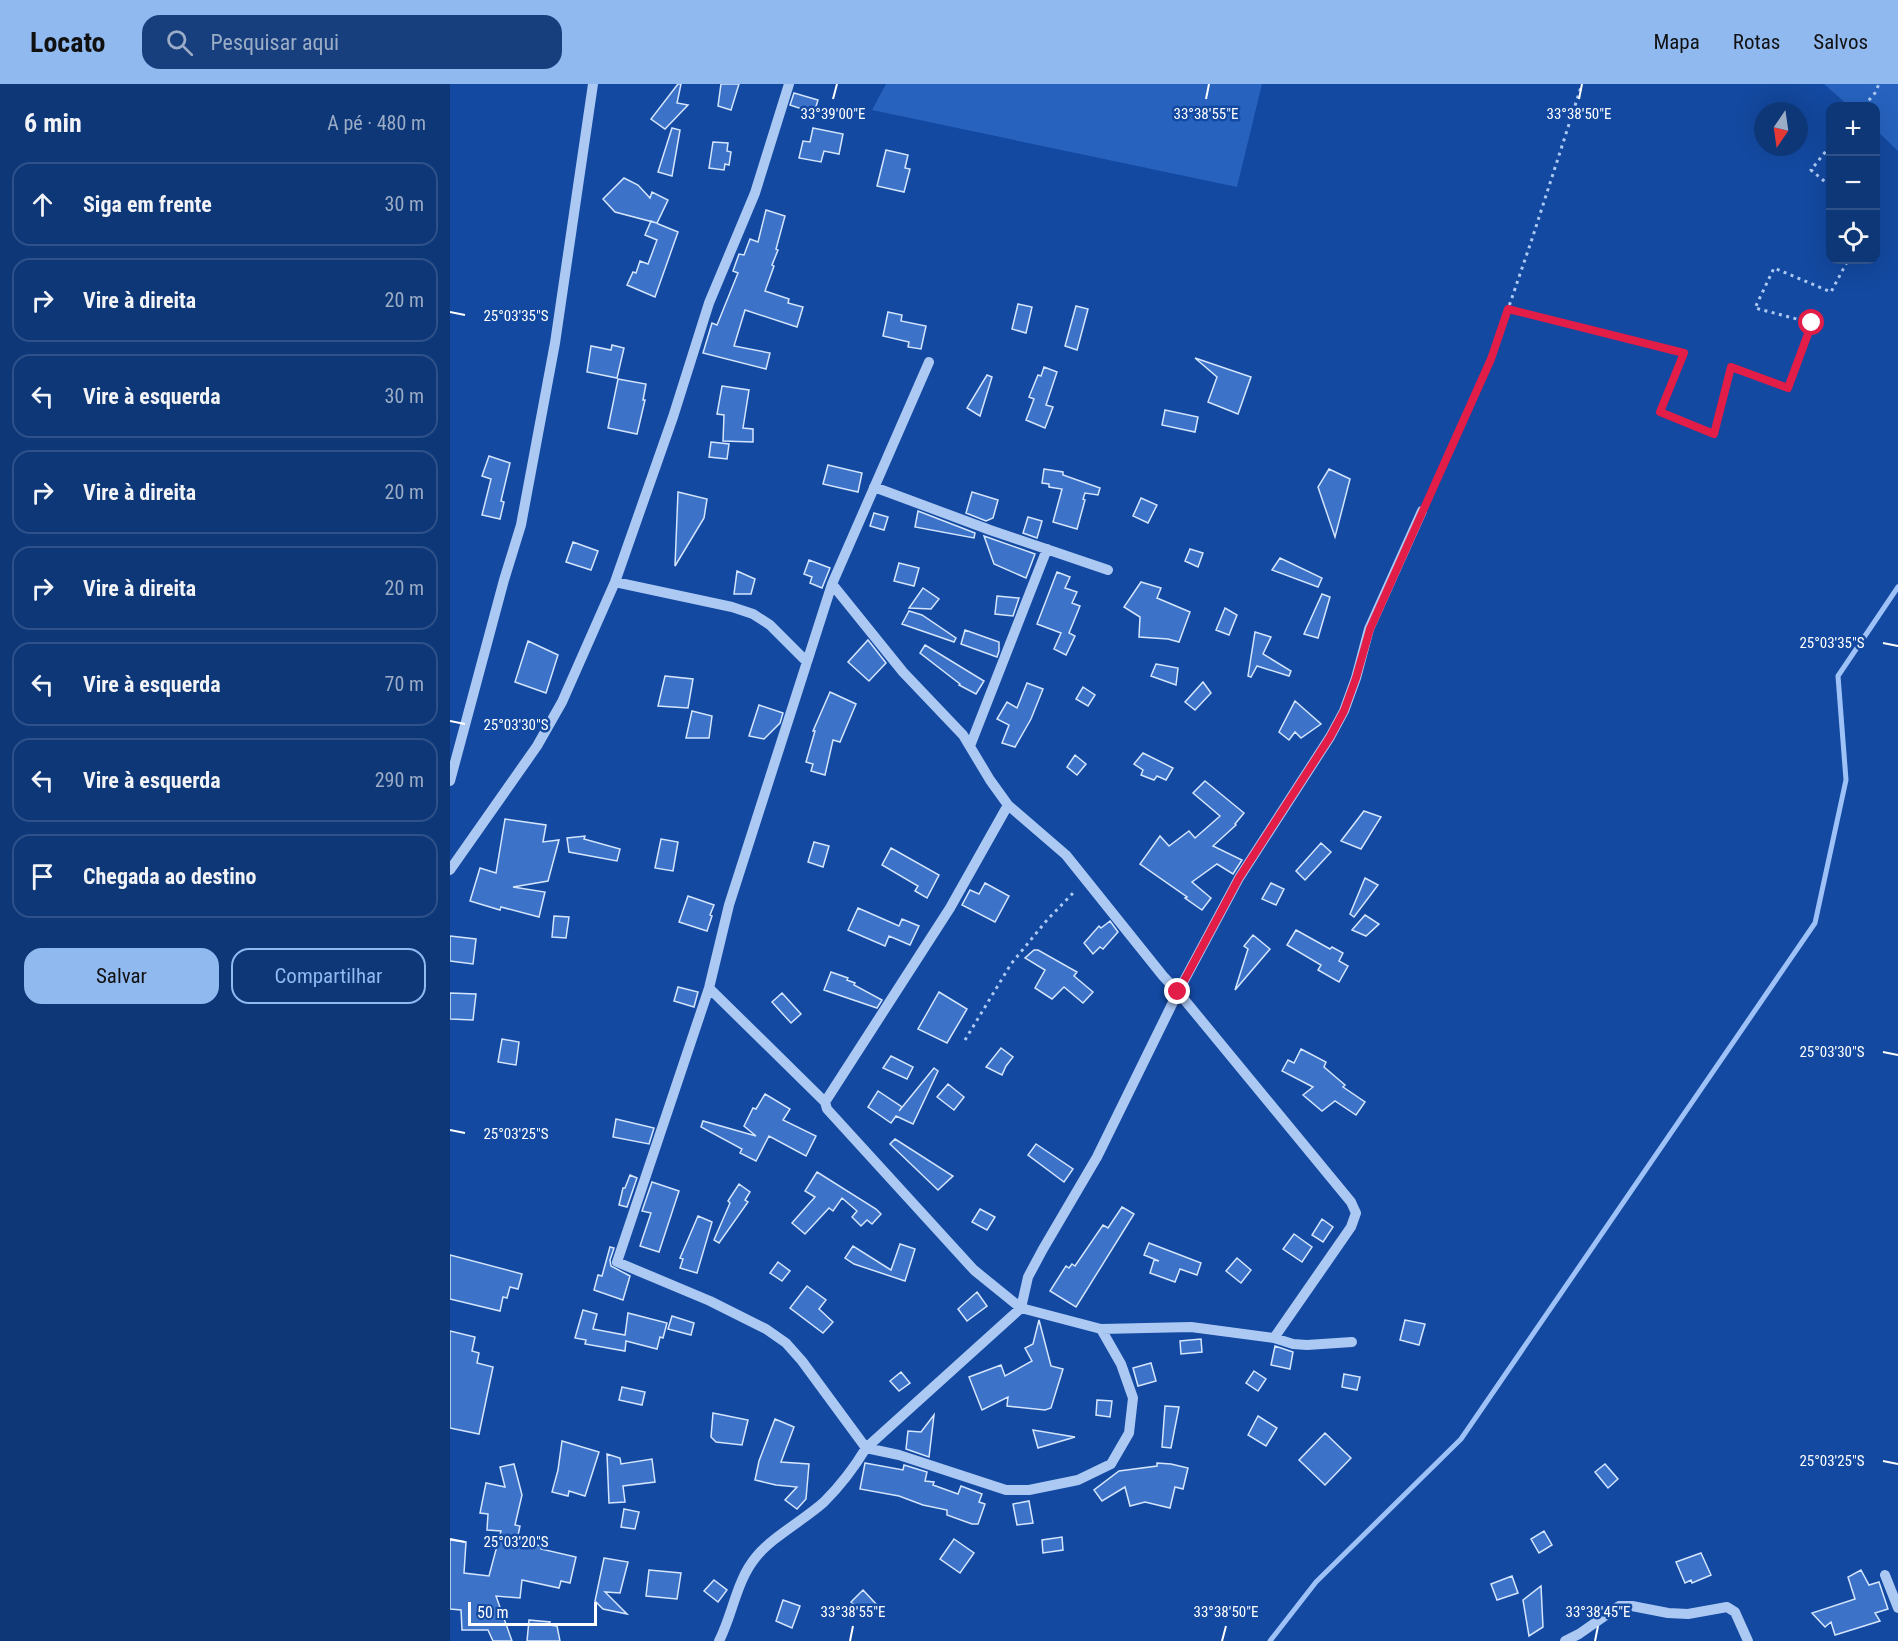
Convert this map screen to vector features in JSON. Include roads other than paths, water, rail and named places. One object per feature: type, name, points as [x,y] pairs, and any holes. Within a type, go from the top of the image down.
[{"type":"street","points":[[450,781],[525,505],[555,343],[593,84]]},
{"type":"street","points":[[450,870],[542,737],[562,702],[615,582],[673,417],[709,303],[755,193],[789,84]]},
{"type":"street","points":[[929,362],[832,584],[729,905],[709,988],[616,1262],[710,1301],[766,1329],[786,1343],[802,1361],[866,1448],[899,1455],[1006,1490],[1029,1490],[1078,1480],[1111,1464],[1129,1433],[1133,1398],[1121,1364],[1101,1329]]},
{"type":"street","points":[[874,487],[1108,570]]},
{"type":"street","points":[[719,1641],[726,1628],[745,1571],[758,1555],[823,1502],[848,1477],[866,1448],[1021,1308],[1028,1277],[1096,1157],[1178,992],[1239,878],[1330,737],[1344,711],[1370,629],[1422,511]]},
{"type":"street","points":[[970,746],[1047,549]]},
{"type":"street","points":[[615,582],[732,607],[753,614],[770,625],[807,662]]},
{"type":"street","points":[[832,584],[903,672],[954,724],[1008,805],[1066,855],[1163,976],[1351,1202],[1356,1212],[1351,1227],[1274,1338]]},
{"type":"street","points":[[825,1102],[950,908],[1008,805]]},
{"type":"street","points":[[709,988],[825,1102],[827,1109],[975,1270],[1021,1308],[1101,1329],[1191,1327],[1274,1338],[1293,1344],[1352,1342]]},
{"type":"street","points":[[1885,1575],[1898,1608]]},
{"type":"street","points":[[1565,1641],[1619,1606],[1632,1606],[1688,1614],[1727,1607],[1735,1611],[1748,1641]]},
{"type":"waterway","points":[[1270,1641],[1316,1582],[1461,1439],[1815,923],[1846,780],[1838,676],[1898,587]]}]
